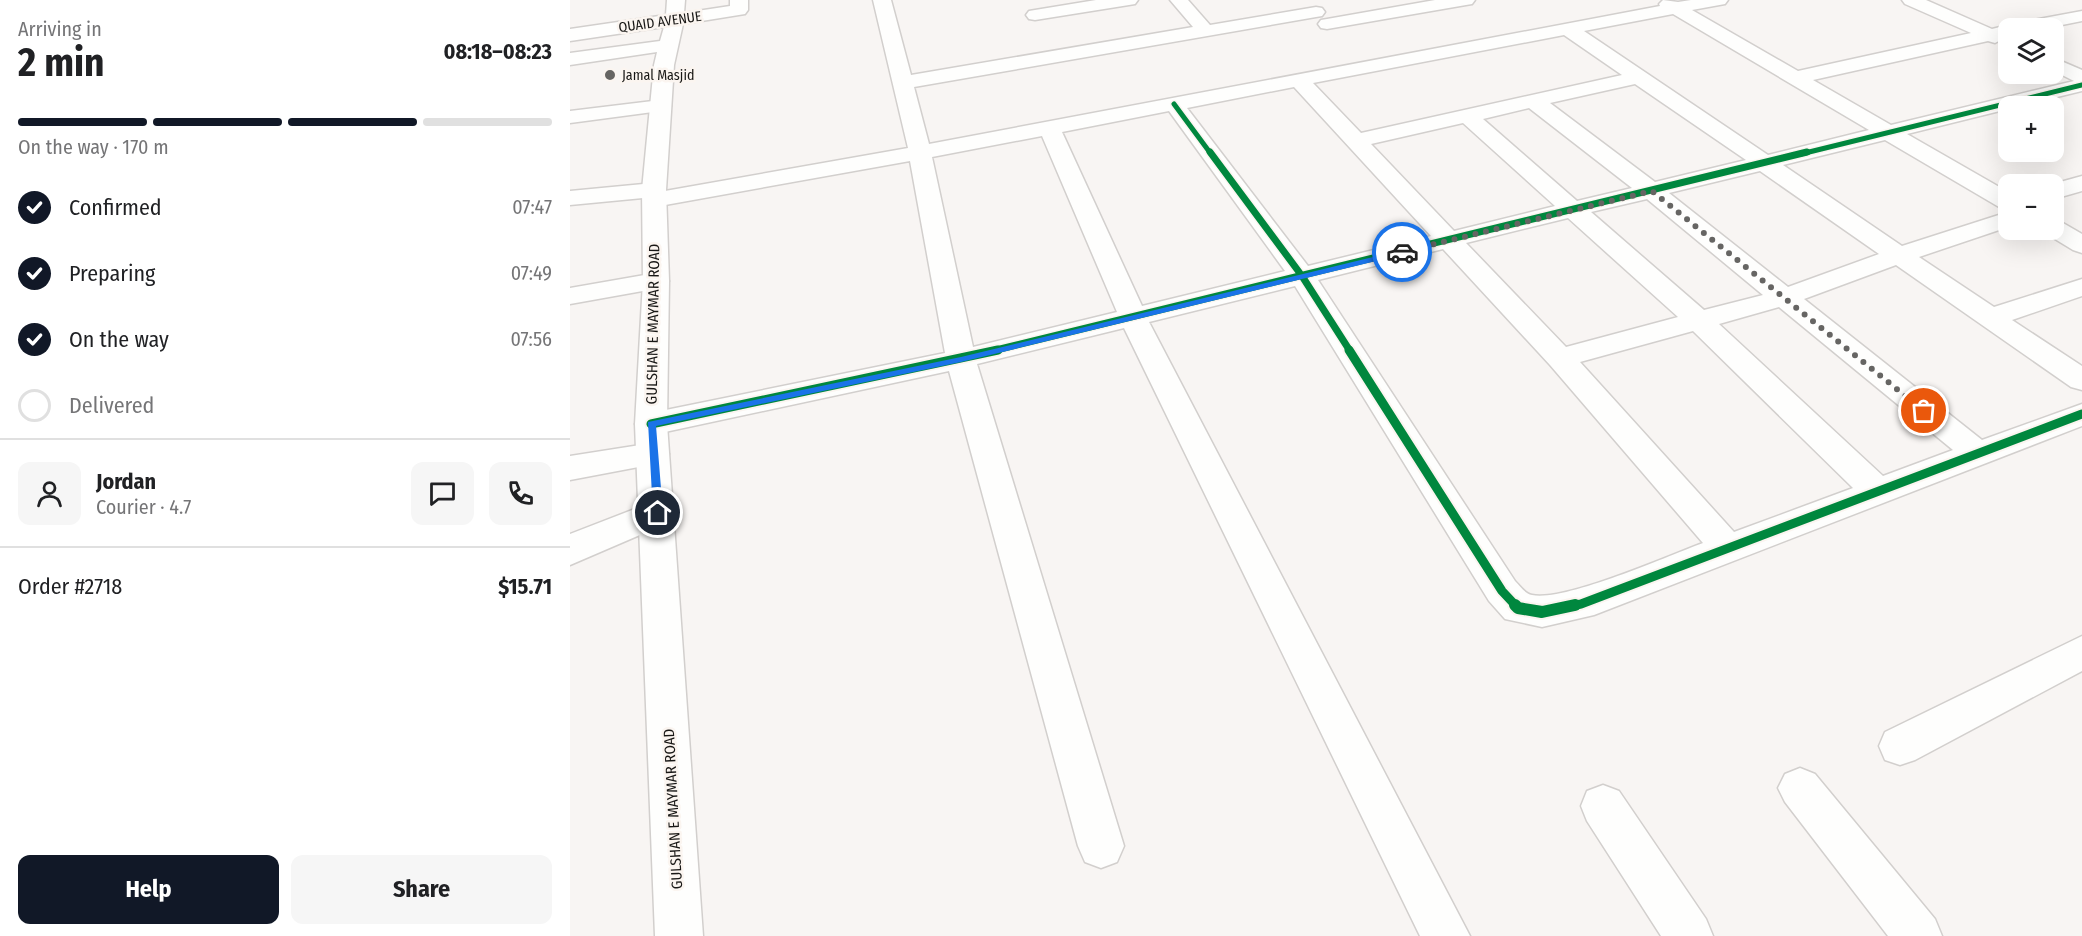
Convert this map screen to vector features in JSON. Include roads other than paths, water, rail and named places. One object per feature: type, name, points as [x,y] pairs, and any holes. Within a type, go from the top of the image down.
[{"type":"street","points":[[882,0],[920,152],[961,359],[1101,846]]},
{"type":"street","points":[[1035,15],[1129,0]]},
{"type":"street","points":[[1179,0],[1206,31]]},
{"type":"street","points":[[1378,0],[1393,12]]},
{"type":"street","points":[[901,83],[1315,12],[1393,12],[1465,0]]},
{"type":"street","points":[[570,198],[654,195],[920,152],[1568,29],[1667,4],[1719,0]]},
{"type":"street","points":[[1911,0],[1998,35]]},
{"type":"street","points":[[1667,4],[1998,196]]},
{"type":"street","name":"QUAID AVENUE","points":[[570,35],[676,10],[739,5]]},
{"type":"street","name":"GULSHAN E MAYMAR ROAD","points":[[676,10],[664,65],[654,195],[656,281],[652,439],[658,513],[679,936]]},
{"type":"street","points":[[1315,12],[1342,37]]},
{"type":"street","points":[[2064,19],[2082,15]]},
{"type":"street","points":[[1568,29],[1764,162],[1896,256],[2082,380]]},
{"type":"street","points":[[1794,78],[1998,38]]},
{"type":"street","name":"QUAID AVENUE","points":[[570,59],[669,45]]},
{"type":"street","points":[[2064,69],[2082,77]]},
{"type":"street","points":[[1356,141],[1639,77]]},
{"type":"street","points":[[1298,80],[1560,358],[1728,548]]},
{"type":"street","points":[[570,468],[652,439],[961,359],[2082,85]]},
{"type":"street","points":[[1533,101],[1652,191],[1977,453]]},
{"type":"street","points":[[1174,104],[1302,276],[1502,591],[1518,608],[1542,612],[1581,604],[2082,414]]},
{"type":"street","points":[[570,117],[661,106]]},
{"type":"street","points":[[1467,116],[1698,320],[1877,491]]},
{"type":"street","points":[[1049,128],[1133,318],[1446,936]]},
{"type":"street","points":[[2064,189],[2082,183]]},
{"type":"street","points":[[1560,358],[1782,298],[1896,256],[1998,222]]},
{"type":"street","points":[[2064,234],[2082,245]]},
{"type":"street","points":[[570,296],[656,281]]},
{"type":"street","points":[[1989,318],[2082,287]]},
{"type":"street","points":[[573,547],[658,513]]},
{"type":"street","points":[[1900,746],[2079,658]]},
{"type":"street","points":[[1800,788],[1918,936]]},
{"type":"street","points":[[1603,806],[1689,936]]},
{"type":"place","name":"Jamal Masjid","points":[[610,75]]}]
